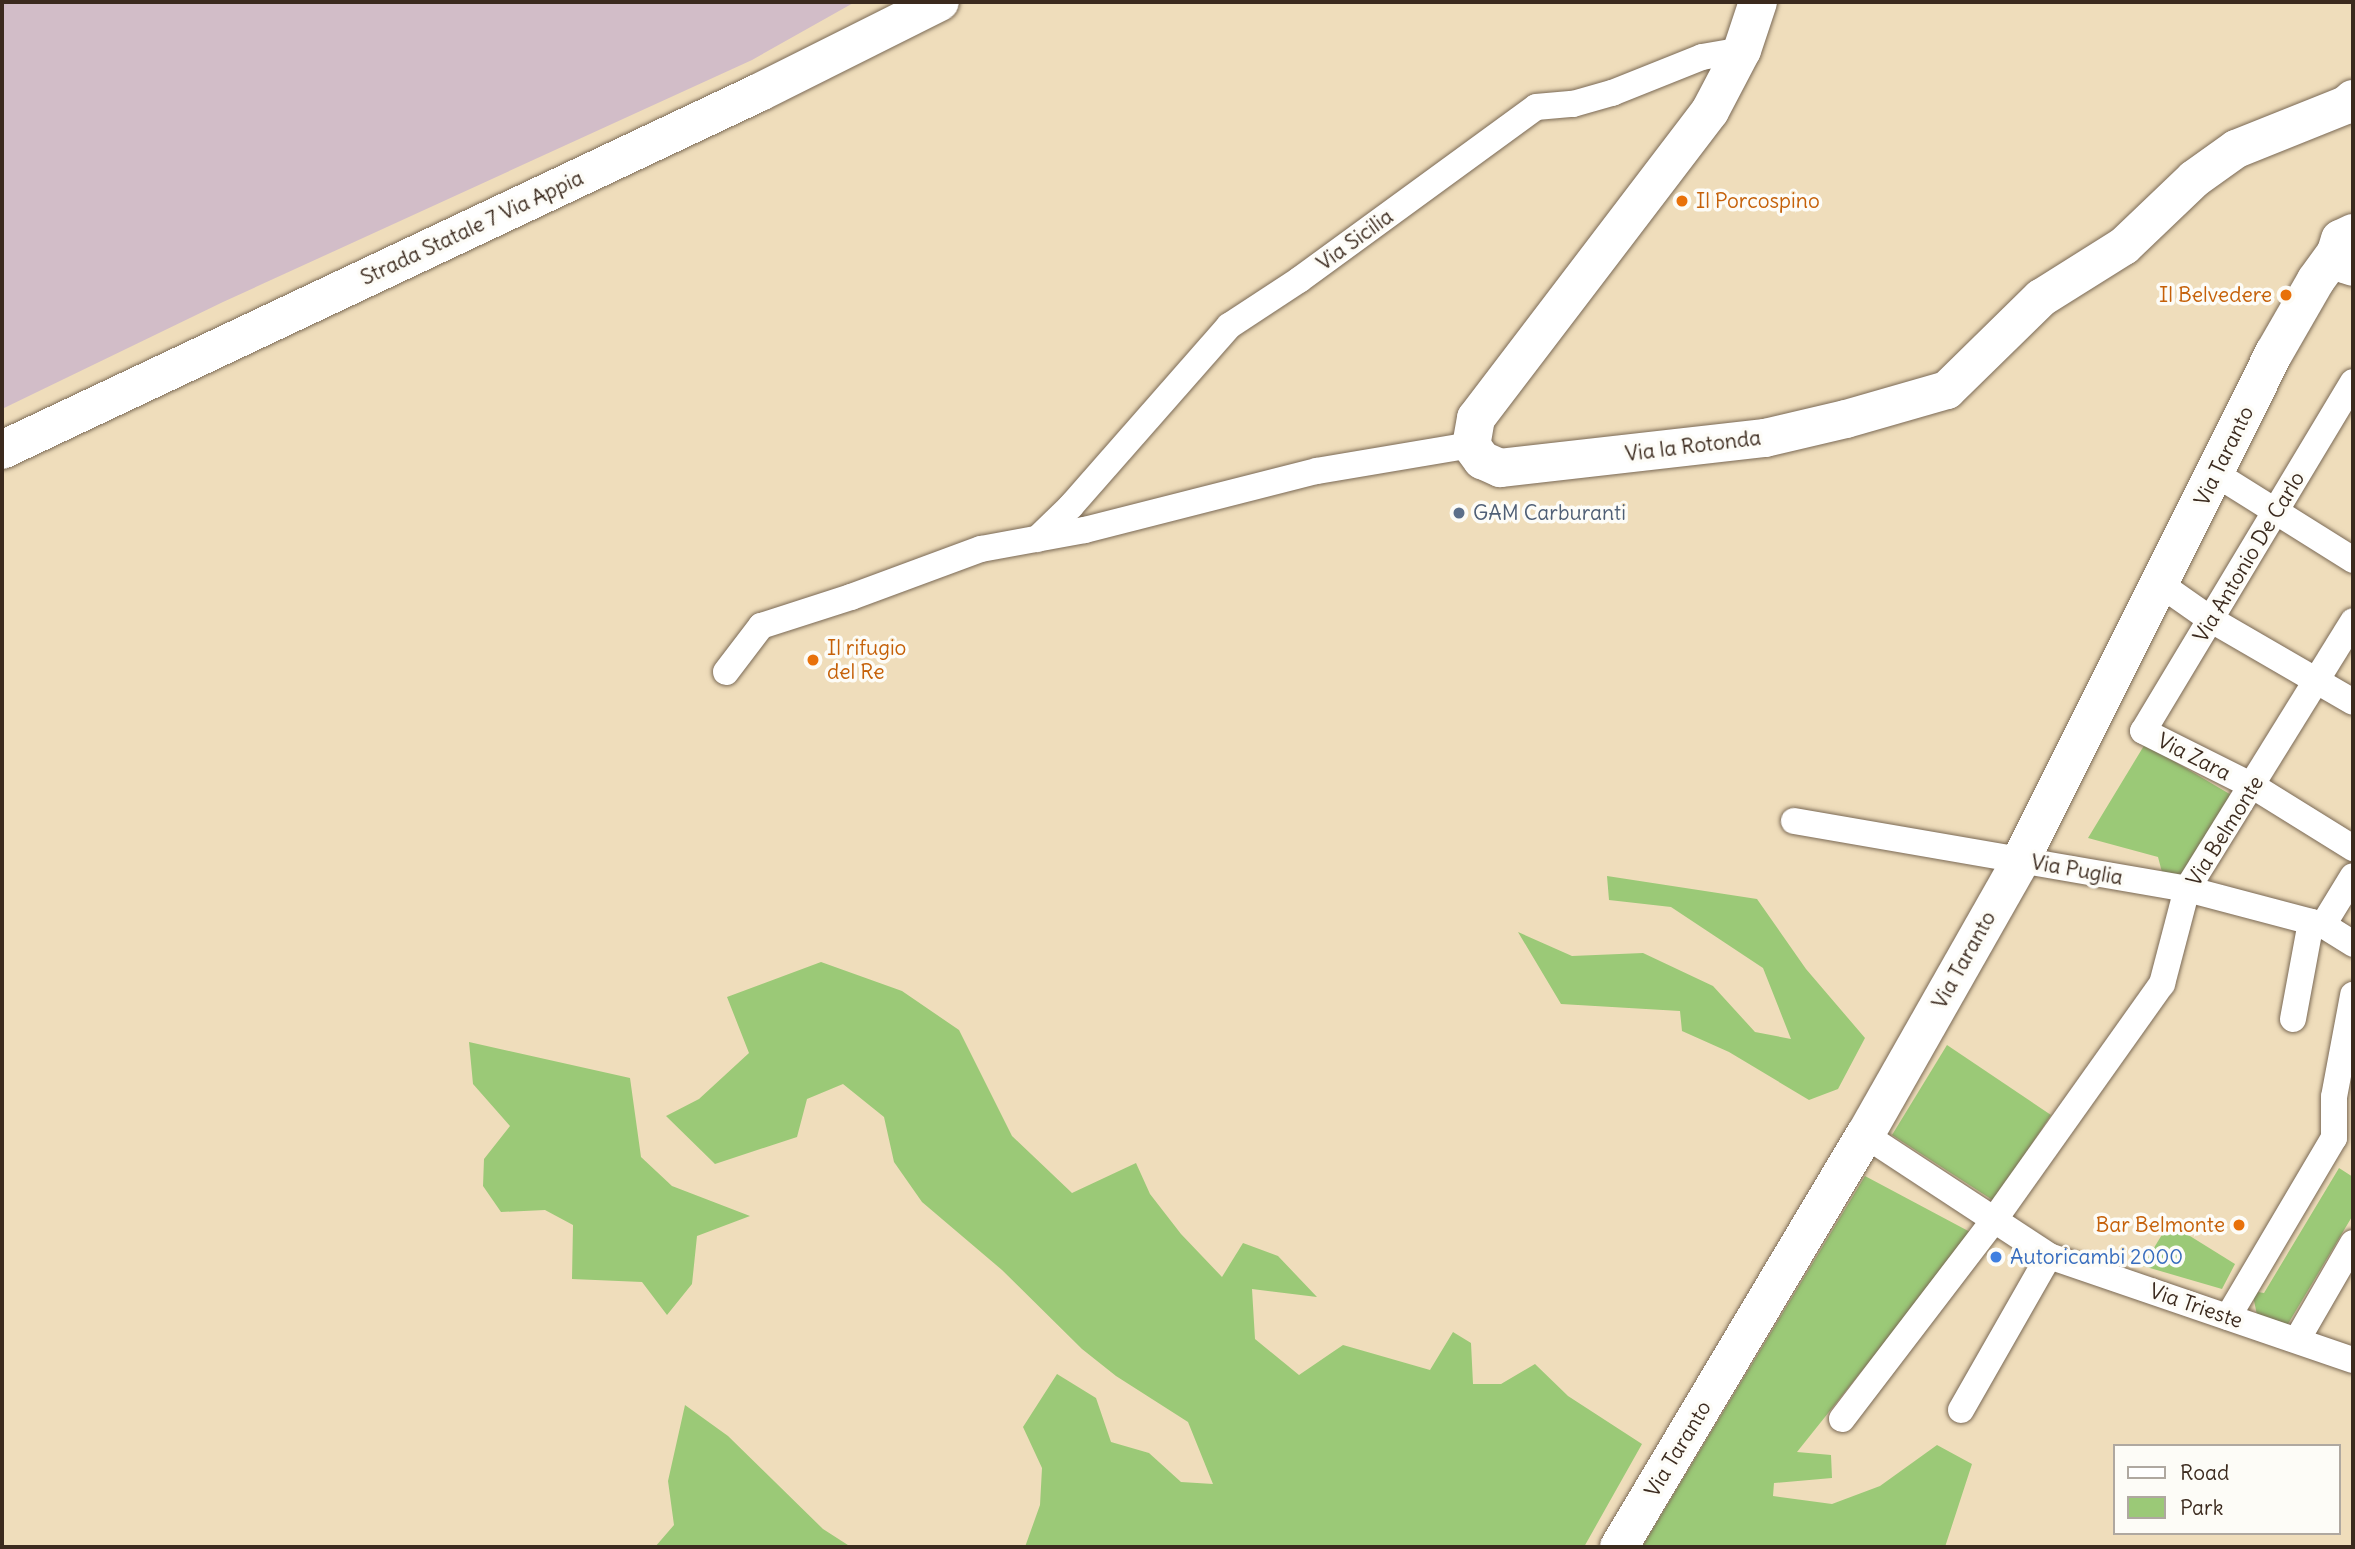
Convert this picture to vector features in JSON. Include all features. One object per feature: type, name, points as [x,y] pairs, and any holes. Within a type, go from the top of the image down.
[{"type":"main road","name":"Strada Statale 7 Via Appia","points":[[2,450],[767,88],[940,2]]},
{"type":"main road","points":[[1471,445],[1476,418],[1710,111],[1742,50],[1758,2]]},
{"type":"main road","name":"Via la Rotonda","points":[[1471,445],[1482,460],[1500,468],[1765,438],[1846,419],[1947,390],[2040,298],[2124,246],[2194,179],[2236,149],[2346,105],[2353,99]]},
{"type":"main road","name":"Via Taranto","points":[[1619,1547],[1865,1135],[2021,860],[2216,474],[2274,352],[2316,280],[2348,244]]},
{"type":"street","name":"Via Sicilia","points":[[1037,539],[1071,506],[1229,326],[1332,257],[1525,114],[1536,107],[1573,104],[1612,93],[1702,57],[1742,50]]},
{"type":"street","name":"Via Antonio De Carlo","points":[[2143,731],[2276,514],[2346,411],[2353,382]]},
{"type":"street","points":[[726,672],[761,626],[981,550],[1086,530],[1317,471],[1471,445]]},
{"type":"street","points":[[2216,474],[2353,560]]},
{"type":"street","points":[[2160,584],[2210,619],[2353,702]]},
{"type":"street","name":"Via Belmonte","points":[[1842,1419],[1994,1220],[2162,984],[2187,889],[2353,621]]},
{"type":"street","name":"Via Zara","points":[[2143,731],[2253,786],[2353,848]]},
{"type":"street","name":"Via Puglia","points":[[1794,821],[2187,889],[2317,923],[2353,944]]},
{"type":"street","points":[[2292,1019],[2317,923],[2353,876]]},
{"type":"street","points":[[2228,1317],[2344,1144],[2334,1097],[2353,995]]},
{"type":"street","name":"Via Trieste","points":[[1865,1135],[2049,1256],[2353,1360]]},
{"type":"street","points":[[2297,1340],[2353,1243]]},
{"type":"street","points":[[1961,1410],[2049,1256]]},
{"type":"shaded area","points":[[2,2],[855,2],[752,60],[223,302],[2,409]]},
{"type":"green space","points":[[2145,744],[2233,796],[2182,881],[2163,876],[2158,857],[2088,838]]},
{"type":"green space","points":[[1607,876],[1757,899],[1806,969],[1865,1038],[1838,1089],[1809,1100],[1729,1052],[1682,1031],[1680,1011],[1561,1004],[1518,932],[1572,956],[1643,953],[1713,986],[1755,1032],[1791,1039],[1763,968],[1671,907],[1609,900]]},
{"type":"green space","points":[[821,962],[902,991],[959,1030],[1012,1136],[1072,1193],[1136,1163],[1150,1194],[1181,1234],[1222,1277],[1243,1243],[1278,1256],[1317,1297],[1252,1289],[1255,1339],[1299,1375],[1343,1345],[1430,1370],[1453,1332],[1471,1343],[1473,1384],[1501,1384],[1535,1364],[1568,1396],[1642,1444],[1584,1547],[1025,1547],[1040,1505],[1042,1468],[1023,1427],[1057,1374],[1096,1398],[1111,1442],[1149,1453],[1181,1482],[1213,1484],[1188,1422],[1116,1376],[1082,1349],[1002,1270],[922,1202],[894,1162],[884,1117],[843,1084],[807,1099],[797,1137],[715,1164],[666,1116],[699,1099],[749,1053],[727,997]]},
{"type":"green space","points":[[469,1042],[630,1078],[641,1157],[672,1186],[750,1216],[697,1236],[692,1284],[667,1315],[642,1282],[572,1279],[573,1225],[545,1210],[501,1212],[483,1186],[484,1159],[510,1126],[473,1084]]},
{"type":"green space","points":[[1947,1045],[2051,1115],[1994,1201],[1892,1135]]},
{"type":"green space","points":[[2339,1168],[2353,1177],[2353,1215],[2285,1329],[2257,1315],[2252,1291],[2264,1293]]},
{"type":"green space","points":[[1865,1176],[1972,1233],[1797,1452],[1831,1455],[1832,1478],[1774,1483],[1773,1496],[1832,1504],[1880,1486],[1937,1445],[1972,1464],[1945,1547],[1642,1547]]},
{"type":"green space","points":[[2169,1223],[2235,1264],[2222,1289],[2143,1266]]},
{"type":"green space","points":[[685,1405],[728,1436],[823,1529],[851,1547],[655,1547],[674,1525],[668,1481]]},
{"type":"place","name":"Il Porcospino","points":[[1682,201]]},
{"type":"place","name":"Il Belvedere","points":[[2286,295]]},
{"type":"place","name":"GAM Carburanti","points":[[1459,513]]},
{"type":"place","name":"Il rifugio del Re","points":[[813,660]]},
{"type":"place","name":"Bar Belmonte","points":[[2239,1225]]},
{"type":"place","name":"Autoricambi 2000","points":[[1996,1257]]}]
